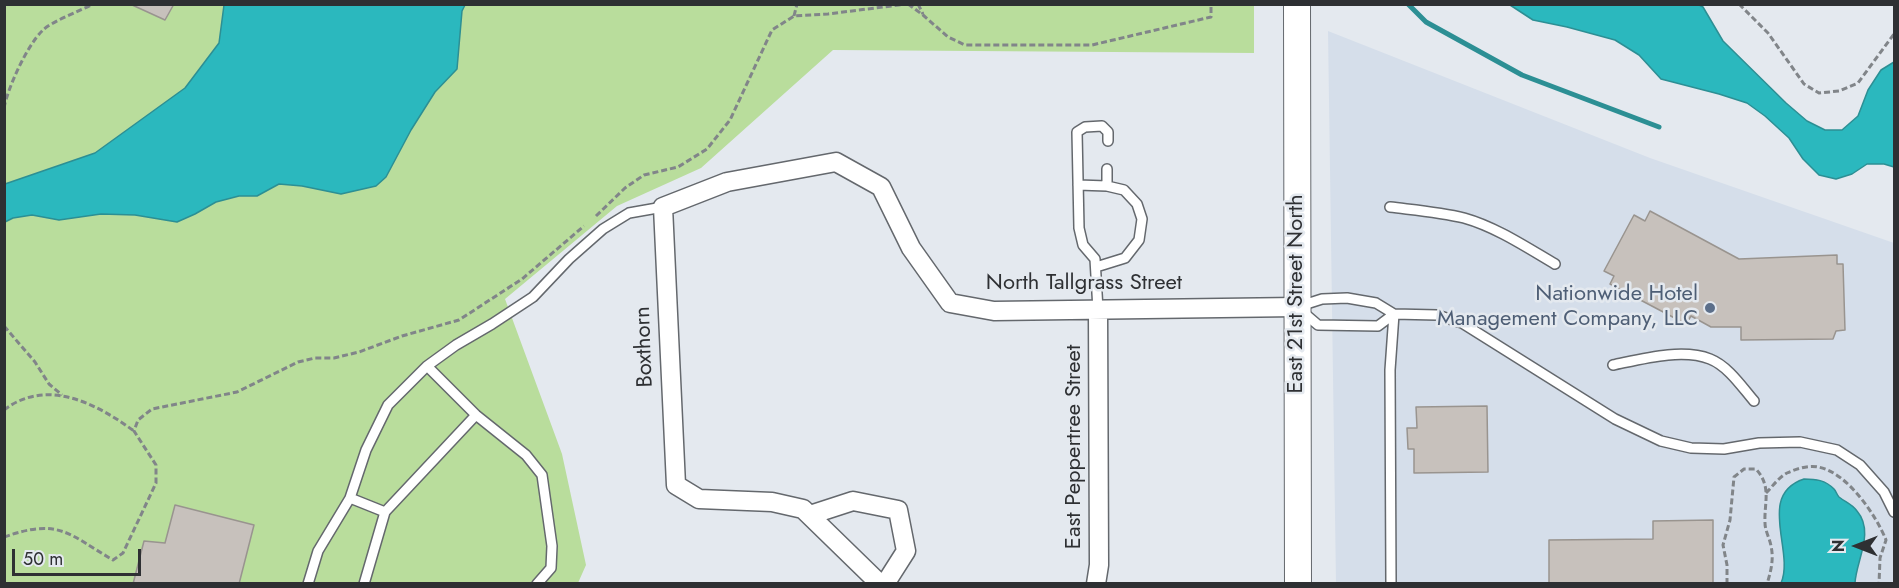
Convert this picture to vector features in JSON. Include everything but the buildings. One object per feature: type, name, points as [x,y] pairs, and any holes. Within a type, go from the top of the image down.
[{"type":"main road","name":"East 21st Street North","points":[[1297,4],[1298,584]]},
{"type":"street","name":"North Tallgrass Street","points":[[663,207],[727,182],[836,162],[881,187],[911,248],[950,303],[994,311],[1297,307]]},
{"type":"street","name":"Boxthorn","points":[[663,207],[676,485],[699,499],[772,502],[803,509],[810,515]]},
{"type":"street","name":"East Peppertree Street","points":[[1096,584],[1099,565],[1098,309]]},
{"type":"street","points":[[880,584],[810,515],[853,501],[898,510],[906,551],[885,584]]},
{"type":"lane","points":[[1098,309],[1095,259],[1083,245],[1079,228],[1077,132],[1085,127],[1102,126],[1108,132],[1108,141]]},
{"type":"lane","points":[[1107,169],[1107,186]]},
{"type":"lane","points":[[1078,185],[1107,186],[1124,190],[1137,204],[1142,219],[1139,240],[1125,258],[1096,267]]},
{"type":"lane","points":[[308,584],[318,551],[350,498],[366,450],[388,405],[426,366],[533,297],[569,259],[603,229],[629,213],[663,207]]},
{"type":"lane","points":[[1390,207],[1464,218],[1521,243],[1555,264]]},
{"type":"lane","points":[[1297,307],[1322,299],[1347,298],[1376,303],[1394,314],[1437,315],[1462,323],[1615,419],[1661,441],[1691,448],[1724,449],[1759,443],[1800,442],[1837,450],[1860,465],[1884,492],[1894,512]]},
{"type":"lane","points":[[1297,307],[1318,325],[1378,326],[1394,314]]},
{"type":"lane","points":[[1391,584],[1390,370],[1394,314]]},
{"type":"lane","points":[[1613,365],[1679,354],[1711,359],[1728,372],[1754,401]]},
{"type":"lane","points":[[426,366],[476,415],[526,455],[542,475],[552,546],[551,568],[537,584]]},
{"type":"lane","points":[[364,584],[385,512],[476,415]]},
{"type":"lane","points":[[350,498],[385,512]]},
{"type":"path","points":[[4,108],[23,57],[43,29],[93,4]]},
{"type":"path","points":[[794,16],[797,4]]},
{"type":"path","points":[[596,216],[625,188],[644,175],[678,167],[707,148],[730,120],[772,30],[794,16],[907,4],[948,37],[965,45],[1092,45],[1211,17],[1211,4]]},
{"type":"path","points":[[918,4],[923,15]]},
{"type":"path","points":[[1739,4],[1768,33],[1804,84],[1820,93],[1839,91],[1858,83],[1894,34]]},
{"type":"path","points":[[4,129],[4,137]]},
{"type":"path","points":[[134,431],[138,420],[152,409],[237,392],[297,362],[315,358],[334,358],[359,352],[402,336],[459,320],[522,279],[588,223]]},
{"type":"path","points":[[4,326],[35,362],[49,384],[64,396]]},
{"type":"path","points":[[4,410],[12,404],[42,395],[64,396],[91,404],[134,431],[156,465],[156,483],[123,553],[113,560],[80,539],[60,530],[38,527],[4,537]]},
{"type":"path","points":[[1766,493],[1784,474],[1805,467],[1819,467],[1839,477],[1859,497],[1880,525],[1886,540],[1880,558],[1879,584]]},
{"type":"path","points":[[1727,584],[1727,565],[1723,544],[1730,520],[1734,477],[1744,469],[1755,469],[1763,477],[1766,493],[1765,525],[1772,548],[1772,569],[1767,584]]},
{"type":"shaded area","points":[[1328,31],[1650,158],[1894,243],[1894,583],[1336,583]]},
{"type":"green space","points":[[1254,4],[1254,53],[833,50],[701,168],[617,206],[505,299],[562,454],[586,565],[578,583],[5,584],[4,5]]},
{"type":"water","points":[[224,5],[465,5],[462,11],[457,69],[435,92],[411,130],[386,177],[376,186],[341,194],[279,184],[257,196],[239,196],[216,202],[177,222],[135,215],[101,214],[59,220],[32,215],[13,218],[5,222],[5,184],[95,153],[185,88],[219,43]]},
{"type":"water","points":[[1510,5],[1699,5],[1703,7],[1723,41],[1786,103],[1807,121],[1825,130],[1842,130],[1858,116],[1868,90],[1881,70],[1894,62],[1894,167],[1884,164],[1867,164],[1852,174],[1836,179],[1819,175],[1803,159],[1789,138],[1747,103],[1661,79],[1639,55],[1615,40],[1533,20]]},
{"type":"water","points":[[1804,479],[1820,481],[1831,486],[1862,519],[1865,537],[1855,583],[1781,583],[1784,556],[1779,510],[1782,497],[1790,487]]},
{"type":"waterway","points":[[1408,4],[1426,22],[1522,75],[1659,127]]},
{"type":"place","name":"Nationwide Hotel Management Company, LLC","points":[[1710,308]]}]
